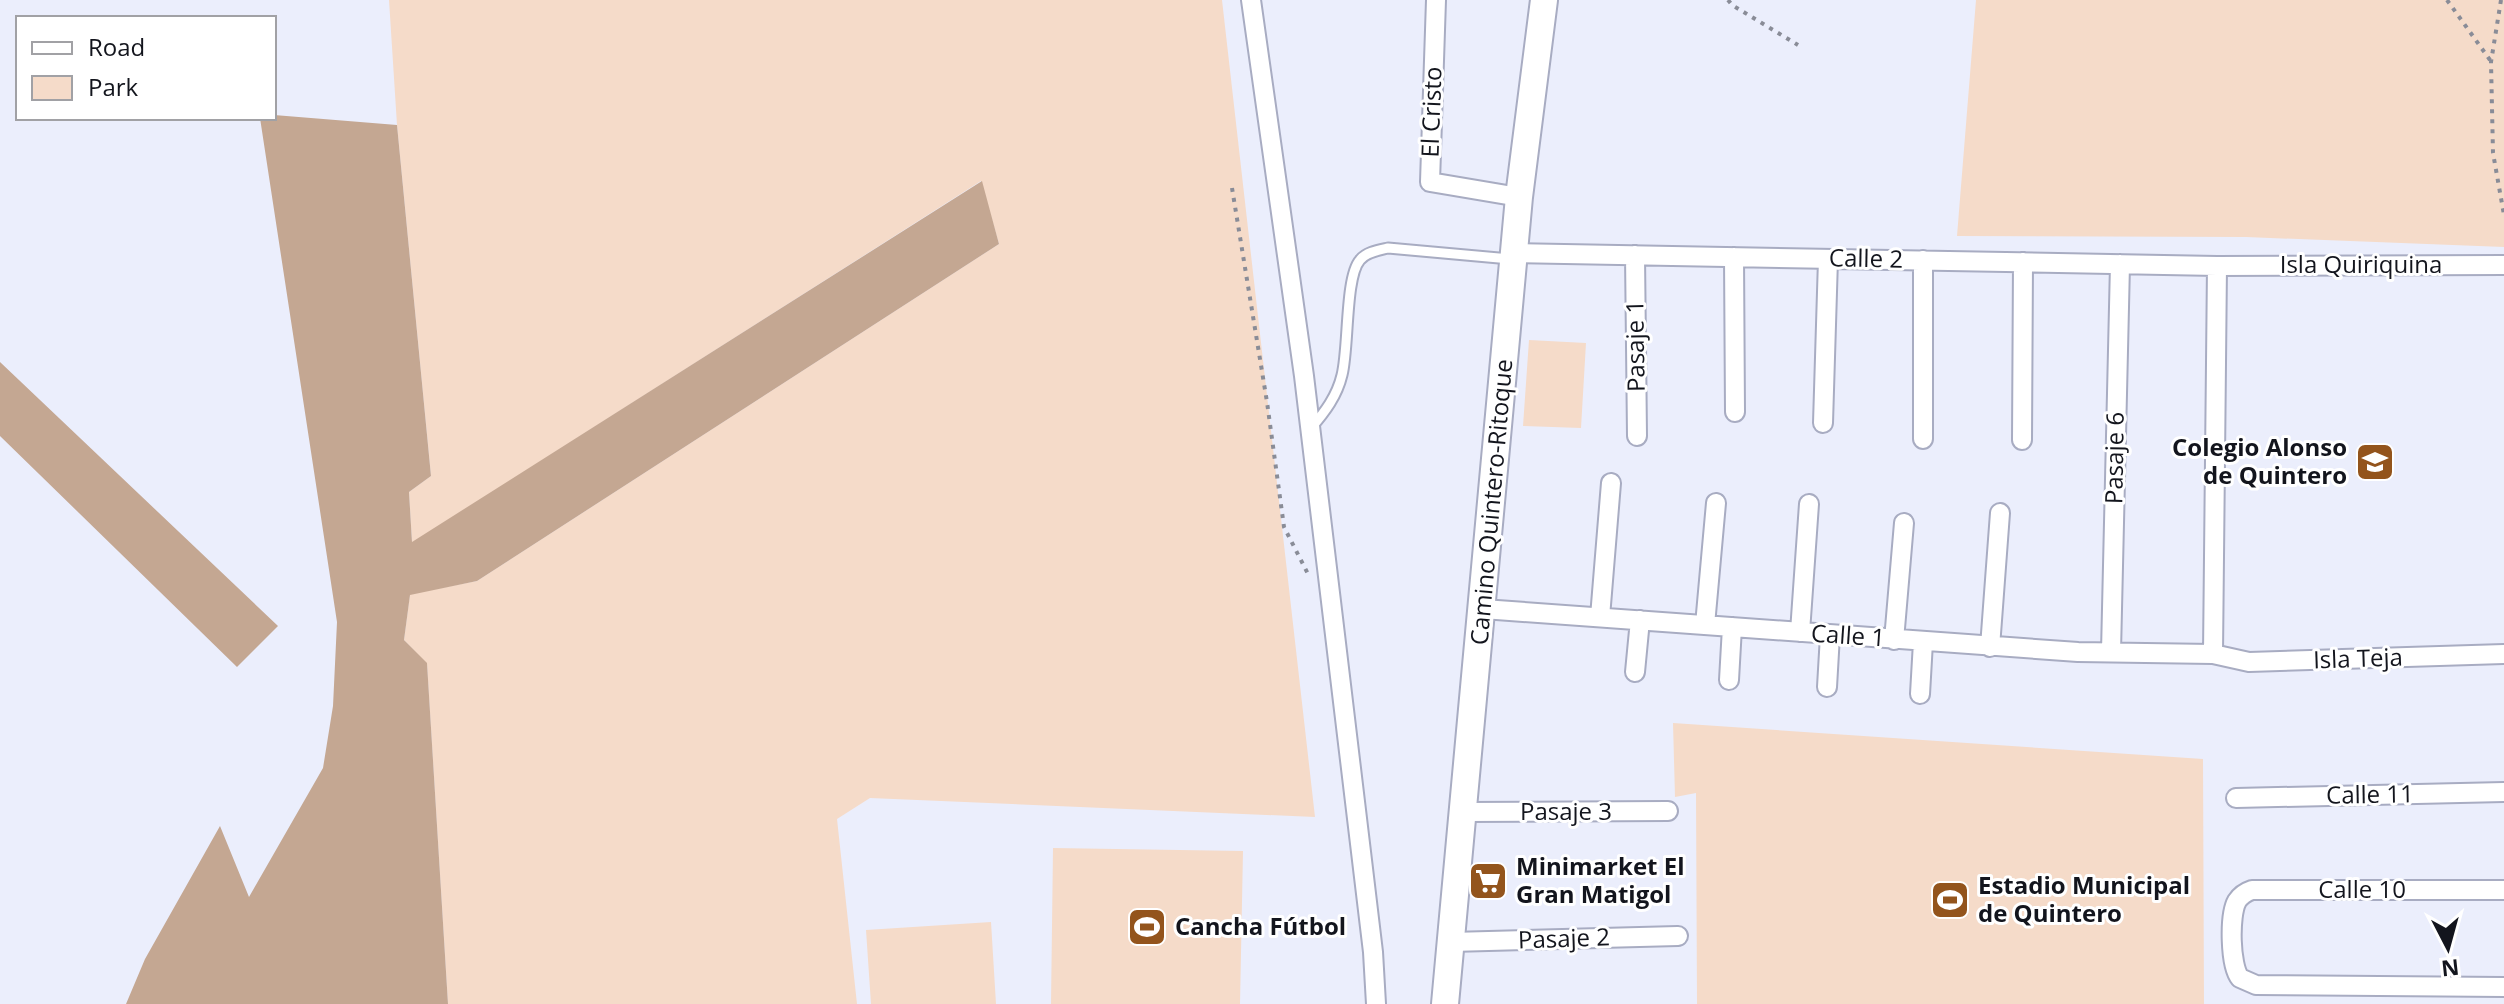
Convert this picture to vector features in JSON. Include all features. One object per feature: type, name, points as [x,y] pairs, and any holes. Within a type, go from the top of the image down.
[{"type":"main road","name":"Camino Quintero-Ritoque","points":[[1445,1004],[1519,197],[1544,0]]},
{"type":"street","points":[[1251,0],[1311,428],[1373,952],[1376,1004]]},
{"type":"street","name":"El Cristo","points":[[1436,0],[1430,182],[1519,197]]},
{"type":"street","name":"Calle 2","points":[[1514,256],[1635,255],[2217,266]]},
{"type":"street","name":"Pasaje 1","points":[[1635,255],[1637,436]]},
{"type":"street","points":[[1734,257],[1735,412]]},
{"type":"street","points":[[1823,423],[1828,259]]},
{"type":"street","points":[[1923,260],[1923,439]]},
{"type":"street","points":[[2022,440],[2023,262]]},
{"type":"street","name":"Pasaje 6","points":[[2111,652],[2120,264]]},
{"type":"street","name":"Isla Quiriquina","points":[[2217,266],[2504,265]]},
{"type":"street","points":[[2213,654],[2217,266]]},
{"type":"street","points":[[1600,617],[1611,483]]},
{"type":"street","points":[[1705,625],[1716,503]]},
{"type":"street","points":[[1800,632],[1809,504]]},
{"type":"street","points":[[1990,647],[2000,513]]},
{"type":"street","points":[[1894,640],[1904,523]]},
{"type":"street","name":"Calle 1","points":[[1483,609],[1990,647],[2213,654]]},
{"type":"street","points":[[1635,672],[1640,620]]},
{"type":"street","points":[[1729,680],[1732,627]]},
{"type":"street","points":[[1827,687],[1830,635]]},
{"type":"street","points":[[1920,694],[1923,642]]},
{"type":"street","name":"Isla Teja","points":[[2213,654],[2249,662],[2504,654]]},
{"type":"street","name":"Calle 11","points":[[2236,798],[2504,792]]},
{"type":"street","name":"Pasaje 3","points":[[1464,812],[1668,811]]},
{"type":"street","name":"Calle 10","points":[[2504,890],[2252,890],[2240,897],[2234,913],[2233,967],[2240,978],[2250,984],[2504,987]]},
{"type":"street","name":"Pasaje 2","points":[[1451,942],[1678,936]]},
{"type":"lane","points":[[1311,428],[1331,403],[1342,375],[1350,321],[1349,296],[1359,260],[1368,253],[1388,248],[1514,256]]},
{"type":"path","points":[[1728,0],[1798,45]]},
{"type":"path","points":[[2447,0],[2491,62]]},
{"type":"path","points":[[2501,0],[2491,62],[2493,153],[2504,215]]},
{"type":"path","points":[[1232,188],[1284,527],[1310,583]]},
{"type":"green space","points":[[389,0],[1222,0],[1315,817],[870,798],[837,819],[857,1004],[448,1004],[427,664],[404,640],[410,594],[477,581],[999,244],[981,181],[412,543],[409,492],[431,476],[397,125]]},
{"type":"green space","points":[[1976,0],[2504,0],[2504,247],[2246,237],[1957,236]]},
{"type":"green space","points":[[1529,340],[1586,343],[1581,428],[1523,426]]},
{"type":"green space","name":"Estadio Municipal de Quintero","points":[[1673,723],[2203,759],[2204,1004],[1697,1004],[1696,793],[1675,797]]},
{"type":"green space","name":"Cancha Fútbol","points":[[1053,848],[1243,851],[1240,1004],[1051,1004]]},
{"type":"green space","points":[[991,922],[996,1004],[871,1004],[866,930]]},
{"type":"shaded area","points":[[276,115],[397,125],[431,476],[409,492],[412,542],[982,181],[999,244],[477,581],[410,595],[404,640],[427,663],[448,1004],[126,1004],[145,959],[220,826],[249,897],[323,768],[333,706],[337,622],[260,120],[276,120]]},
{"type":"shaded area","points":[[0,362],[278,626],[237,667],[0,436]]},
{"type":"place","name":"Colegio Alonso de Quintero","points":[[2375,462]]},
{"type":"place","name":"Minimarket El Gran Matigol","points":[[1488,881]]},
{"type":"place","name":"Estadio Municipal de Quintero","points":[[1950,900]]},
{"type":"place","name":"Cancha Fútbol","points":[[1147,927]]}]
